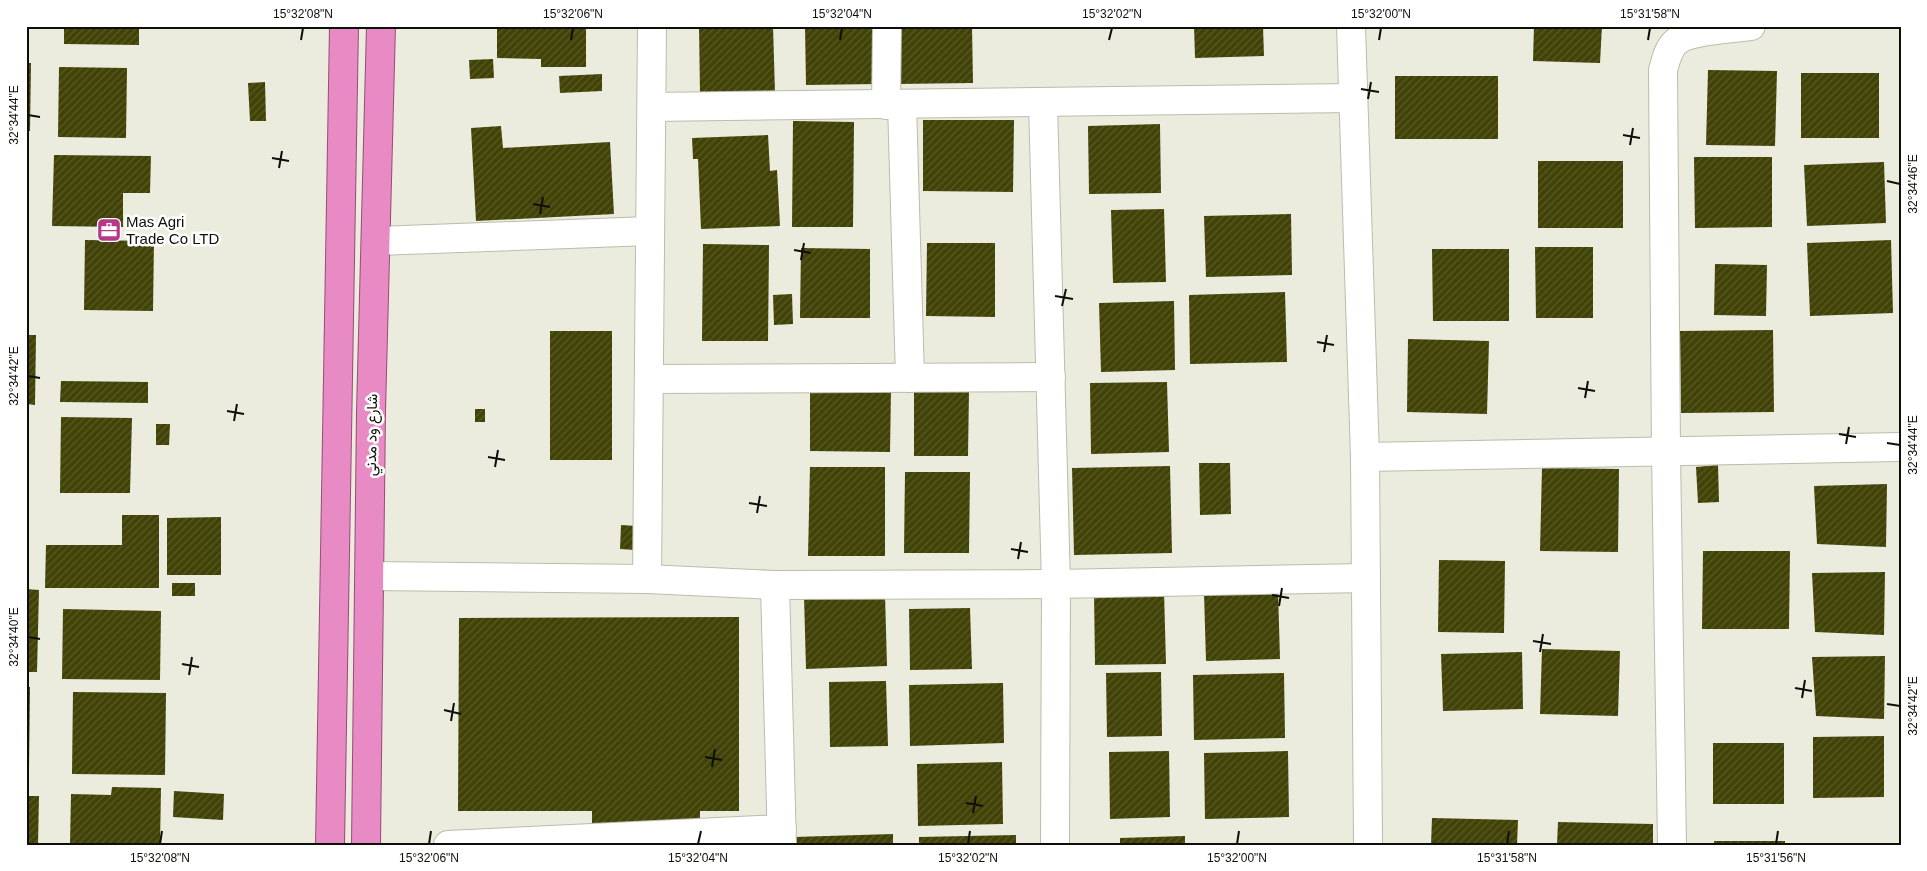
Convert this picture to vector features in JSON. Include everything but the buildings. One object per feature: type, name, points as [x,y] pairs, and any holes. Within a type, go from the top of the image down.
[{"type":"highway","points":[[330,845],[344,26]]},
{"type":"highway","name":"شارع ود مدني","points":[[366,845],[371,412],[377,241],[381,26]]},
{"type":"street","points":[[647,579],[652,26]]},
{"type":"street","points":[[887,26],[894,105],[910,378]]},
{"type":"street","points":[[1351,26],[1365,457],[1368,845]]},
{"type":"street","points":[[1672,845],[1663,70],[1668,53],[1677,41],[1696,33],[1751,26]]},
{"type":"street","points":[[652,107],[1353,98]]},
{"type":"street","points":[[1044,103],[1056,584],[1055,845]]},
{"type":"street","points":[[377,241],[650,231]]},
{"type":"street","points":[[649,378],[1051,377]]},
{"type":"street","points":[[1365,457],[1901,447]]},
{"type":"street","points":[[370,576],[647,579],[775,585],[1056,584],[1366,578]]},
{"type":"street","points":[[448,845],[782,837],[775,585]]},
{"type":"place","name":"Mas Agri Trade Co LTD","points":[[109,230]]}]
